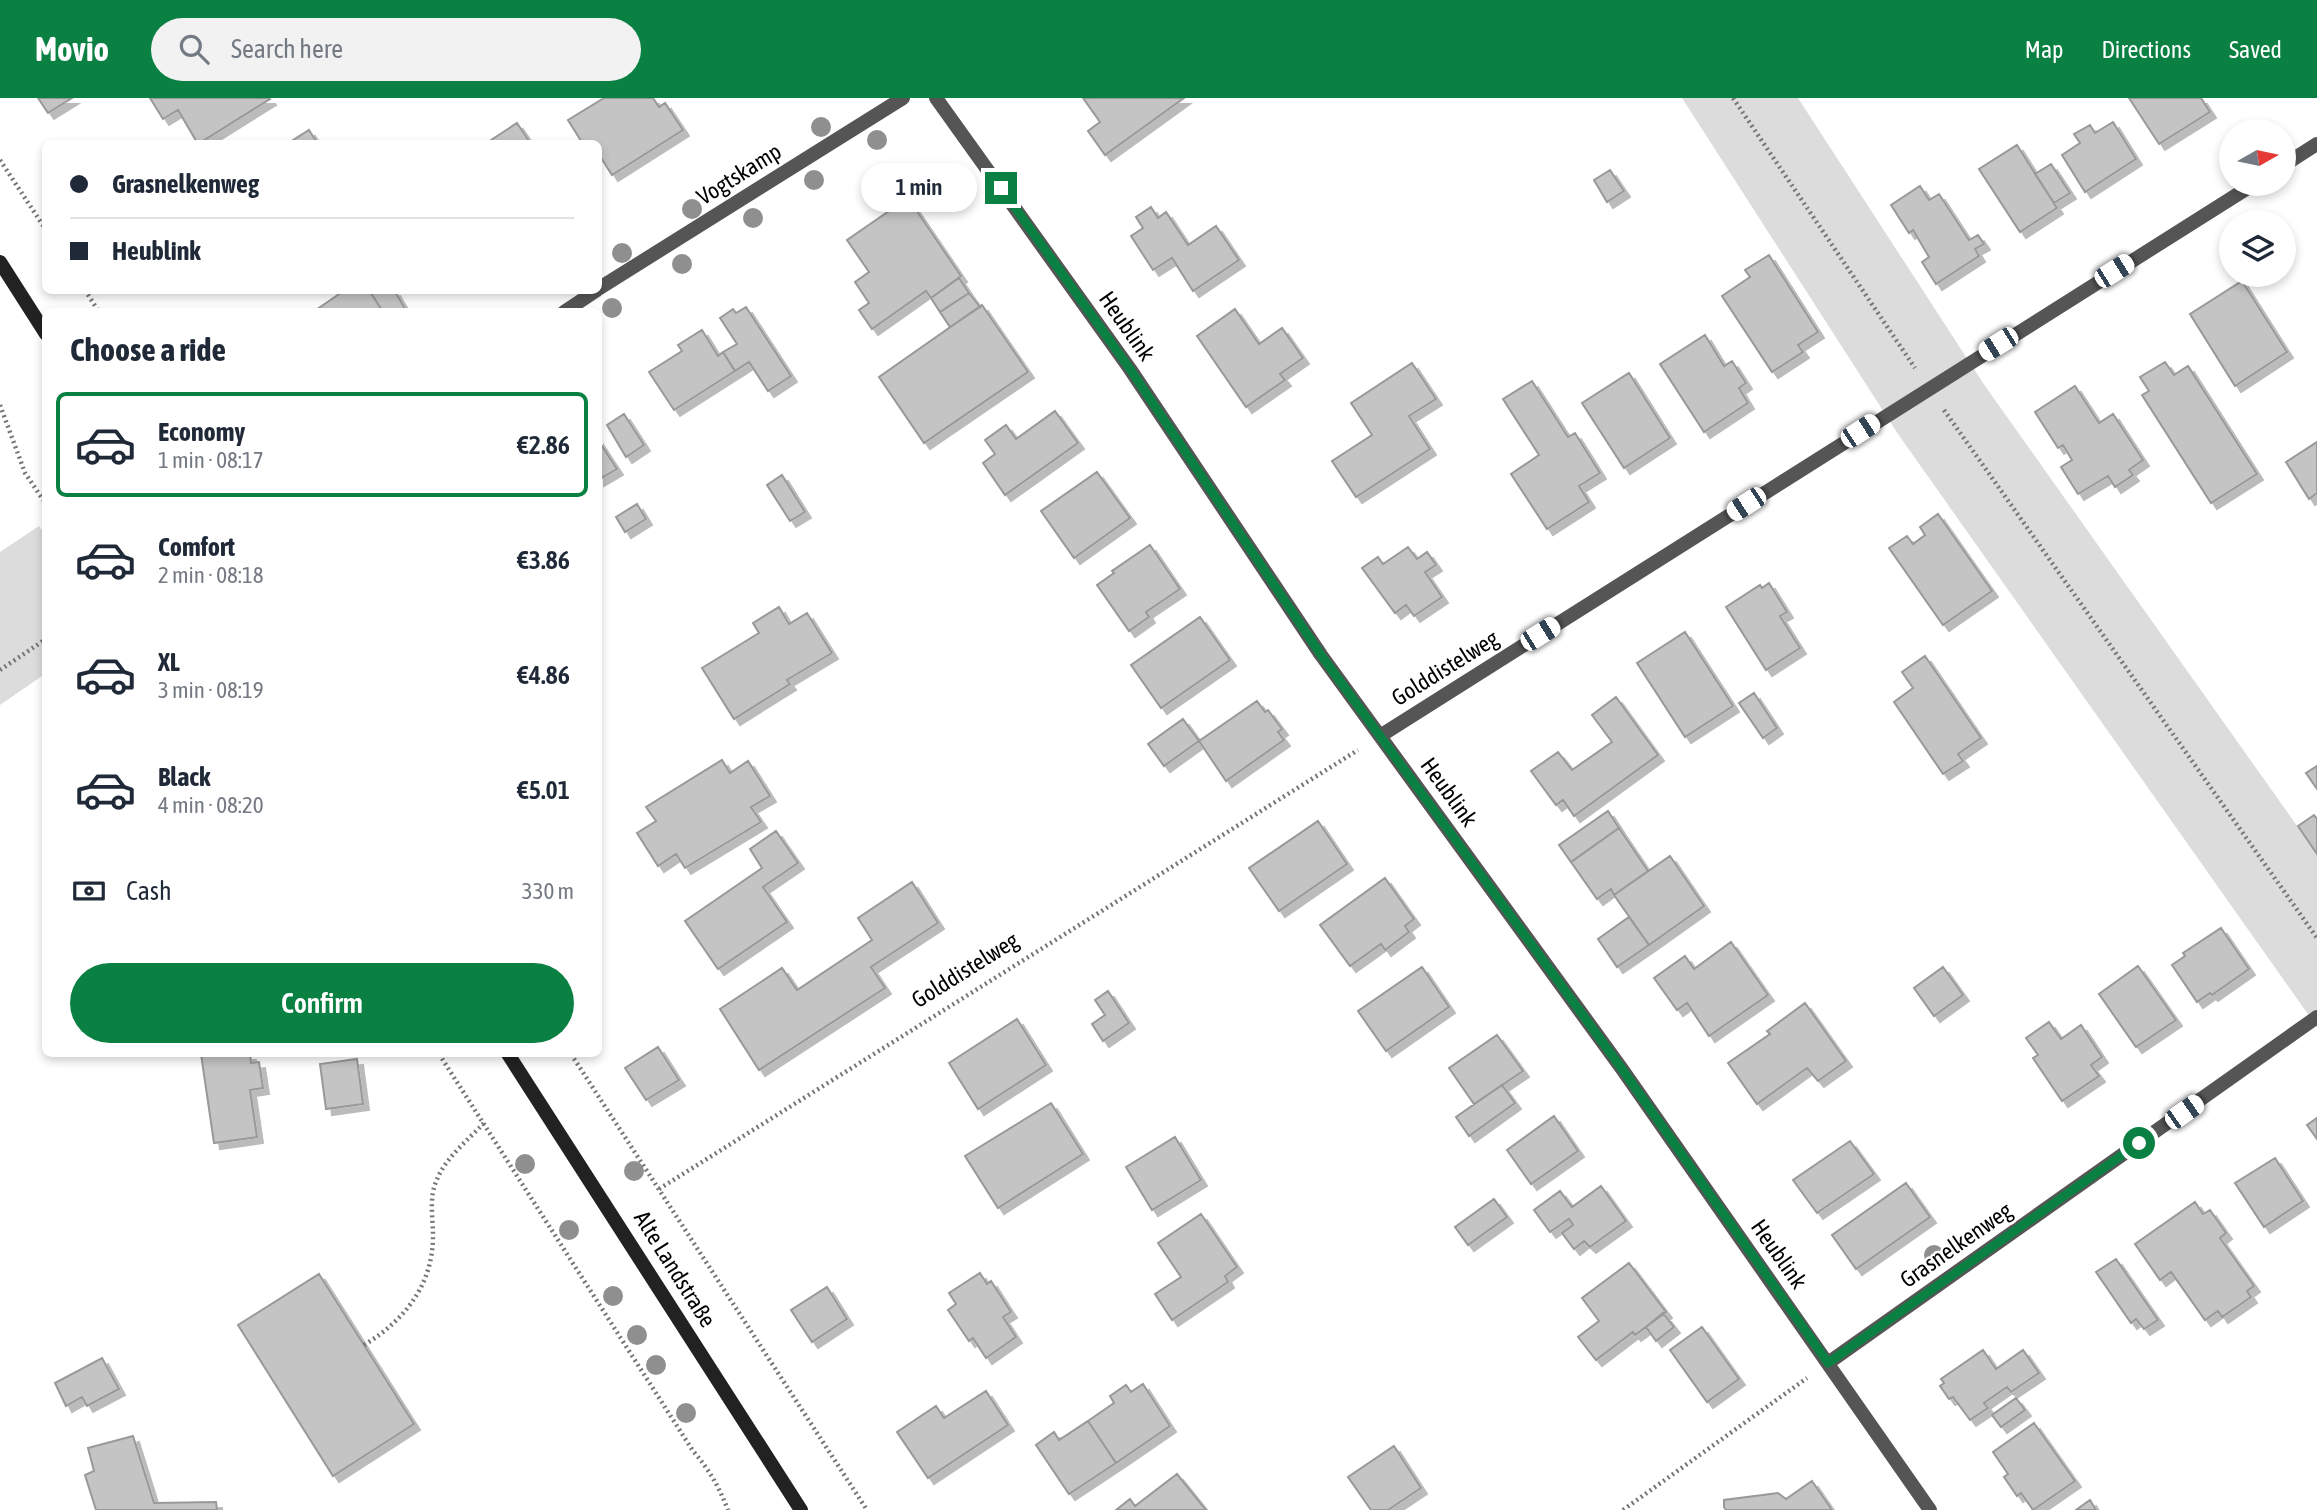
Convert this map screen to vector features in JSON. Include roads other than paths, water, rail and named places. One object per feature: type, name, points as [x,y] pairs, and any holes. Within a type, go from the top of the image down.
[{"type":"main road","points":[[0,262],[42,328]]},
{"type":"main road","name":"Alte Landstraße","points":[[510,1057],[801,1510]]},
{"type":"street","name":"Vogtskamp","points":[[602,287],[903,98]]},
{"type":"street","name":"Heublink","points":[[936,98],[1130,369],[1321,655],[1622,1069],[1930,1510]]},
{"type":"street","points":[[2296,157],[2317,144]]},
{"type":"street","name":"Golddistelweg","points":[[1380,736],[2234,196]]},
{"type":"street","name":"Vogtskamp","points":[[570,308],[592,294]]},
{"type":"street","name":"Grasnelkenweg","points":[[1828,1363],[2317,1017]]}]
